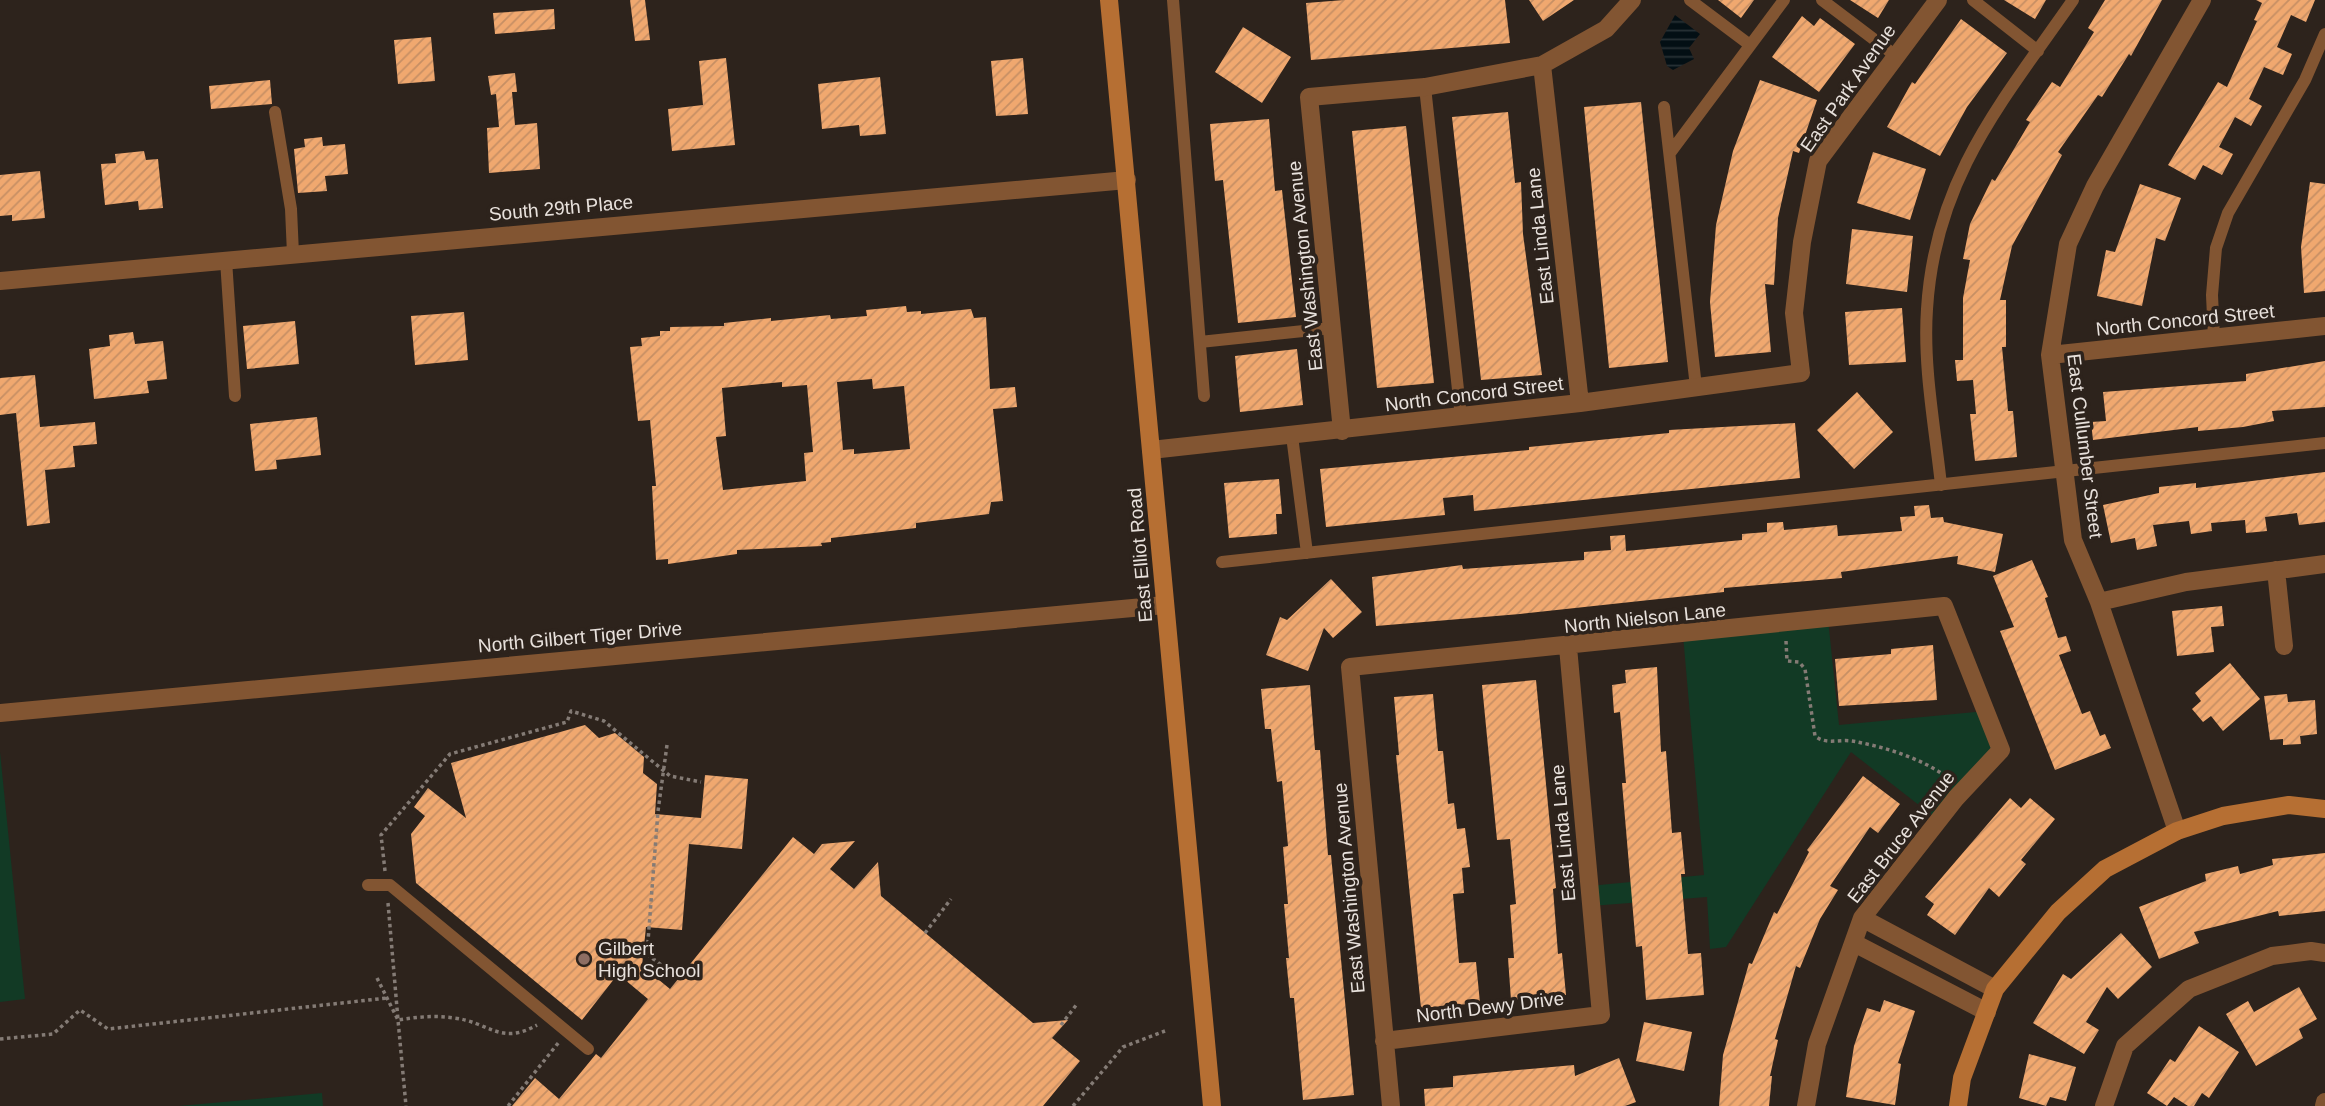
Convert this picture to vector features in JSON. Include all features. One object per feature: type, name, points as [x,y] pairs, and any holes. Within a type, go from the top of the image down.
[{"type":"main road","name":"East Elliot Road","points":[[1109,0],[1212,1106]]},
{"type":"main road","points":[[1958,1106],[1962,1078],[1996,989],[2058,912],[2105,869],[2177,831],[2223,816],[2289,806],[2325,809]]},
{"type":"street","points":[[1425,87],[1542,65],[1606,29],[1632,0]]},
{"type":"street","name":"East Park Avenue","points":[[1801,373],[1794,313],[1802,242],[1818,161],[1938,0]]},
{"type":"street","name":"East Cullumber Street","points":[[2177,831],[2099,602],[2073,540],[2050,355],[2068,244],[2095,186],[2202,0]]},
{"type":"street","name":"East Linda Lane","points":[[1542,65],[1580,403]]},
{"type":"street","name":"East Washington Avenue","points":[[1342,431],[1309,97],[1425,87]]},
{"type":"street","name":"South 29th Place","points":[[0,281],[1127,180]]},
{"type":"street","name":"North Concord Street","points":[[2050,355],[2325,326]]},
{"type":"street","name":"North Concord Street","points":[[1151,450],[1580,403],[1801,373]]},
{"type":"street","points":[[2099,602],[2186,582],[2325,564]]},
{"type":"street","points":[[2276,570],[2284,646]]},
{"type":"street","name":"North Gilbert Tiger Drive","points":[[0,713],[1165,605]]},
{"type":"street","name":"North Nielson Lane","points":[[1350,667],[1944,607]]},
{"type":"street","name":"East Bruce Avenue","points":[[1806,1106],[1817,1044],[1862,918],[1963,790],[2001,750],[1944,607]]},
{"type":"street","name":"East Linda Lane","points":[[1568,647],[1601,1015]]},
{"type":"street","name":"East Washington Avenue","points":[[1350,667],[1391,1106]]},
{"type":"street","points":[[1862,918],[1996,989]]},
{"type":"street","points":[[1854,943],[1987,1012]]},
{"type":"street","points":[[2104,1106],[2125,1046],[2189,989],[2272,956],[2311,951],[2325,953]]},
{"type":"street","name":"North Dewy Drive","points":[[1384,1041],[1601,1015]]},
{"type":"lane","points":[[1173,0],[1204,396]]},
{"type":"lane","points":[[1689,0],[1750,45]]},
{"type":"lane","points":[[1670,153],[1784,0]]},
{"type":"lane","points":[[1822,0],[1896,55]]},
{"type":"lane","points":[[1973,0],[2038,51]]},
{"type":"lane","points":[[1941,485],[1927,310],[1935,254],[1950,197],[1972,146],[2073,0]]},
{"type":"lane","points":[[2214,338],[2212,295],[2216,248],[2228,213],[2305,80],[2325,34]]},
{"type":"lane","points":[[1425,87],[1461,417]]},
{"type":"lane","points":[[1664,107],[1696,387]]},
{"type":"lane","points":[[275,111],[291,209],[293,254]]},
{"type":"lane","points":[[226,260],[235,396]]},
{"type":"lane","points":[[1200,342],[1332,328]]},
{"type":"lane","points":[[1292,436],[1307,553]]},
{"type":"lane","points":[[1222,562],[2325,443]]},
{"type":"lane","points":[[368,885],[390,885],[588,1049]]},
{"type":"path","points":[[1784,624],[1787,661],[1799,662],[1805,669],[1815,736],[1822,741],[1865,744],[1915,759],[1931,766],[1963,790]]},
{"type":"path","points":[[406,1106],[381,835],[450,754],[567,722],[571,711],[604,722],[670,776],[701,782]]},
{"type":"path","points":[[667,745],[647,954],[674,975]]},
{"type":"path","points":[[925,933],[951,899]]},
{"type":"path","points":[[377,978],[398,1020]]},
{"type":"path","points":[[0,1039],[53,1034],[80,1010],[108,1029],[387,998]]},
{"type":"path","points":[[1061,1025],[1077,1004]]},
{"type":"path","points":[[398,1020],[426,1016],[456,1018],[510,1035],[525,1032],[551,1017]]},
{"type":"path","points":[[1073,1106],[1123,1047],[1165,1031]]},
{"type":"path","points":[[508,1106],[568,1032]]},
{"type":"green space","points":[[1828,619],[1839,725],[1986,711],[2001,750],[1938,820],[1851,752],[1726,947],[1710,949],[1707,897],[1591,906],[1589,886],[1704,875],[1683,635]]},
{"type":"green space","points":[[0,752],[25,999],[0,1002]]},
{"type":"green space","points":[[322,1093],[323,1106],[179,1106]]},
{"type":"shaded area","points":[[1675,15],[1700,34],[1689,48],[1694,59],[1673,70],[1667,66],[1660,42]]},
{"type":"building","points":[[630,0],[645,0],[650,40],[635,41]]},
{"type":"building","points":[[1344,0],[1505,0],[1510,43],[1311,60],[1306,3]]},
{"type":"building","points":[[1529,0],[1574,0],[1543,21]]},
{"type":"building","points":[[1718,0],[1754,0],[1741,18]]},
{"type":"building","points":[[1850,0],[1889,0],[1878,18]]},
{"type":"building","points":[[2004,0],[2046,0],[2035,19]]},
{"type":"building","points":[[2105,0],[2162,0],[2131,56],[2129,54],[2102,97],[2098,95],[2058,152],[2062,155],[2012,246],[2000,300],[2006,300],[2006,347],[2002,347],[2008,411],[2013,411],[2017,457],[1975,461],[1970,414],[1976,414],[1973,380],[1957,381],[1955,360],[1963,360],[1963,298],[1970,260],[1963,259],[1970,224],[1992,179],[1995,181],[2030,122],[2026,120],[2052,82],[2060,87],[2094,32],[2088,28]]},
{"type":"building","points":[[2256,0],[2315,0],[2306,22],[2291,15],[2277,47],[2292,54],[2283,75],[2264,67],[2249,99],[2262,106],[2251,126],[2235,117],[2219,147],[2233,154],[2222,175],[2203,165],[2195,180],[2168,165],[2218,82],[2227,87],[2257,21],[2254,20],[2262,3]]},
{"type":"building","points":[[554,9],[555,29],[495,34],[493,13]]},
{"type":"building","points":[[1802,16],[1814,26],[1820,18],[1855,44],[1819,92],[1772,57]]},
{"type":"building","points":[[1961,19],[2007,53],[1967,107],[1940,156],[1887,127],[1912,82],[1915,84]]},
{"type":"building","points":[[1243,27],[1291,57],[1262,103],[1215,72]]},
{"type":"building","points":[[431,37],[435,81],[398,84],[394,40]]},
{"type":"building","points":[[726,58],[735,145],[672,151],[668,109],[703,105],[699,61]]},
{"type":"building","points":[[1023,58],[1028,114],[996,116],[991,61]]},
{"type":"building","points":[[515,73],[517,92],[512,92],[515,125],[537,123],[540,169],[489,173],[487,128],[499,127],[496,94],[491,95],[488,76]]},
{"type":"building","points":[[880,77],[886,134],[860,136],[859,125],[822,129],[818,84]]},
{"type":"building","points":[[270,80],[272,104],[211,109],[209,86]]},
{"type":"building","points":[[1760,80],[1817,100],[1799,153],[1793,151],[1778,218],[1774,285],[1765,284],[1771,352],[1715,357],[1710,302],[1716,225],[1733,151]]},
{"type":"building","points":[[1641,102],[1668,362],[1609,368],[1584,107]]},
{"type":"building","points":[[1508,112],[1515,183],[1521,182],[1523,234],[1542,375],[1481,380],[1452,117]]},
{"type":"building","points":[[1269,119],[1275,191],[1282,190],[1296,317],[1238,323],[1223,180],[1215,181],[1210,124]]},
{"type":"building","points":[[1406,126],[1434,383],[1377,388],[1352,131]]},
{"type":"building","points":[[322,137],[323,146],[345,144],[348,174],[325,176],[327,191],[298,193],[294,149],[305,147],[304,139]]},
{"type":"building","points":[[144,151],[146,160],[158,159],[163,208],[139,210],[138,201],[105,205],[101,164],[116,163],[115,154]]},
{"type":"building","points":[[1873,152],[1926,169],[1910,220],[1857,203]]},
{"type":"building","points":[[40,171],[45,218],[12,221],[12,215],[0,216],[0,175]]},
{"type":"building","points":[[2310,182],[2325,184],[2325,291],[2304,293],[2301,247]]},
{"type":"building","points":[[2140,184],[2181,198],[2165,241],[2156,238],[2142,306],[2097,296],[2106,250],[2115,252]]},
{"type":"building","points":[[1852,229],[1913,236],[1907,292],[1846,284]]},
{"type":"building","points":[[906,306],[907,312],[921,311],[921,314],[971,309],[974,318],[986,317],[990,389],[1015,387],[1017,407],[993,409],[1003,501],[991,502],[989,514],[916,523],[916,528],[831,538],[831,542],[821,543],[822,546],[737,550],[737,554],[668,564],[668,559],[656,560],[652,486],[656,486],[650,420],[638,421],[630,347],[642,346],[641,338],[660,336],[660,331],[670,331],[670,327],[724,326],[724,323],[771,318],[771,321],[830,315],[831,319],[867,316],[866,310]],"holes":[[[872,379],[873,389],[904,386],[910,449],[854,454],[854,449],[843,450],[837,382]],[[782,382],[782,387],[807,385],[813,452],[804,453],[806,481],[723,490],[716,437],[726,436],[722,388]]]},
{"type":"building","points":[[1902,308],[1906,362],[1849,365],[1845,312]]},
{"type":"building","points":[[464,312],[468,360],[415,365],[411,316]]},
{"type":"building","points":[[295,321],[299,364],[247,369],[243,326]]},
{"type":"building","points":[[133,332],[135,344],[163,341],[167,379],[147,381],[149,393],[94,399],[89,349],[110,346],[109,335]]},
{"type":"building","points":[[1297,349],[1303,405],[1240,412],[1235,356]]},
{"type":"building","points":[[2325,361],[2325,407],[2272,411],[2274,421],[2243,427],[2198,431],[2198,427],[2093,440],[2091,422],[2106,421],[2103,392],[2246,381],[2246,374]]},
{"type":"building","points":[[35,375],[40,427],[95,422],[97,444],[73,446],[75,467],[45,470],[50,523],[27,526],[16,413],[0,415],[0,378]]},
{"type":"building","points":[[1857,392],[1893,432],[1854,469],[1817,430]]},
{"type":"building","points":[[317,417],[321,455],[276,460],[277,469],[255,471],[250,424]]},
{"type":"building","points":[[1795,423],[1800,478],[1474,511],[1473,495],[1443,498],[1445,515],[1326,527],[1320,469],[1529,450],[1529,447],[1669,433],[1669,430]]},
{"type":"building","points":[[2325,472],[2325,522],[2299,525],[2297,513],[2265,517],[2267,531],[2246,533],[2245,520],[2211,523],[2212,531],[2191,534],[2189,521],[2153,525],[2157,546],[2137,550],[2135,538],[2111,543],[2103,505],[2159,493],[2159,487],[2196,483],[2196,488]]},
{"type":"building","points":[[1279,479],[1282,514],[1276,514],[1277,534],[1229,538],[1224,483]]},
{"type":"building","points":[[1929,505],[1931,518],[1943,517],[1944,522],[2003,534],[1995,572],[1957,564],[1958,556],[1841,572],[1842,578],[1724,588],[1724,592],[1520,614],[1376,626],[1372,577],[1462,565],[1463,569],[1584,560],[1584,552],[1611,550],[1610,536],[1625,535],[1626,551],[1742,540],[1742,534],[1767,532],[1767,523],[1783,522],[1784,530],[1837,525],[1838,536],[1902,531],[1900,517],[1915,516],[1914,506]]},
{"type":"building","points":[[2032,560],[2048,597],[2045,598],[2058,638],[2066,636],[2071,651],[2059,655],[2082,714],[2090,711],[2100,736],[2105,734],[2111,748],[2055,770],[2000,631],[2014,627],[1993,576]]},
{"type":"building","points":[[1331,579],[1362,612],[1333,638],[1324,628],[1308,671],[1266,655],[1280,617],[1287,620]]},
{"type":"building","points":[[2222,606],[2224,626],[2211,627],[2214,652],[2177,656],[2172,611]]},
{"type":"building","points":[[1933,645],[1937,700],[1839,706],[1835,659],[1891,654],[1891,649]]},
{"type":"building","points":[[2230,663],[2260,699],[2223,731],[2211,716],[2203,722],[2192,709],[2201,701],[2195,693]]},
{"type":"building","points":[[1657,667],[1661,752],[1666,751],[1672,833],[1681,832],[1685,874],[1681,874],[1688,954],[1701,953],[1704,995],[1646,1000],[1642,946],[1636,947],[1622,783],[1626,783],[1620,712],[1614,713],[1612,685],[1626,683],[1625,670]]},
{"type":"building","points":[[1536,680],[1556,888],[1553,889],[1558,954],[1562,953],[1566,995],[1511,1000],[1508,958],[1514,958],[1510,905],[1516,904],[1510,839],[1497,840],[1482,685]]},
{"type":"building","points":[[1310,685],[1315,750],[1320,750],[1328,855],[1331,855],[1354,1095],[1303,1100],[1294,998],[1290,998],[1286,958],[1289,958],[1284,904],[1288,904],[1283,847],[1288,846],[1282,781],[1277,782],[1271,729],[1265,729],[1261,689]]},
{"type":"building","points":[[1433,694],[1438,751],[1443,751],[1448,804],[1454,803],[1457,829],[1465,828],[1470,867],[1462,868],[1464,893],[1453,894],[1459,963],[1476,962],[1480,1003],[1421,1008],[1396,755],[1399,755],[1394,697]]},
{"type":"building","points":[[2287,694],[2288,702],[2315,700],[2317,734],[2300,736],[2301,744],[2283,745],[2283,739],[2270,740],[2264,696]]},
{"type":"building","points":[[585,725],[599,738],[615,733],[644,757],[643,773],[657,784],[655,814],[701,818],[705,775],[748,779],[742,849],[689,844],[682,930],[646,927],[642,966],[670,989],[793,837],[814,854],[822,844],[855,841],[830,869],[854,889],[878,862],[881,896],[1033,1023],[1068,1020],[1052,1038],[1080,1061],[1043,1106],[512,1106],[535,1078],[559,1099],[596,1054],[601,1058],[648,999],[618,974],[582,1020],[416,883],[411,834],[425,816],[414,807],[428,788],[466,818],[451,763]]},
{"type":"building","points":[[1863,776],[1900,804],[1878,833],[1870,827],[1830,886],[1838,890],[1820,919],[1800,968],[1796,966],[1775,1039],[1778,1040],[1770,1076],[1769,1106],[1719,1106],[1723,1055],[1749,963],[1752,964],[1774,912],[1777,914],[1809,852],[1807,850]]},
{"type":"building","points":[[2010,798],[2021,808],[2030,798],[2055,819],[2021,860],[2026,864],[1999,897],[1989,888],[1955,935],[1927,915],[1934,904],[1925,897]]},
{"type":"building","points":[[2325,853],[2325,911],[2279,916],[2278,911],[2194,932],[2199,943],[2159,959],[2139,907],[2206,881],[2205,874],[2238,866],[2240,874],[2273,865],[2272,859]]},
{"type":"building","points":[[2121,933],[2152,967],[2118,999],[2107,987],[2086,1022],[2099,1030],[2084,1054],[2033,1023],[2063,974],[2071,979]]},
{"type":"building","points":[[2299,987],[2317,1019],[2299,1029],[2303,1038],[2256,1066],[2226,1014],[2248,1001],[2254,1012]]},
{"type":"building","points":[[1884,1000],[1915,1011],[1898,1063],[1901,1064],[1895,1105],[1846,1097],[1854,1046],[1867,1008],[1880,1012]]},
{"type":"building","points":[[1644,1022],[1692,1032],[1684,1071],[1636,1061]]},
{"type":"building","points":[[2199,1026],[2239,1052],[2209,1098],[2202,1093],[2194,1106],[2188,1106],[2174,1097],[2167,1106],[2147,1093],[2170,1059],[2175,1062]]},
{"type":"building","points":[[2029,1054],[2076,1067],[2066,1101],[2050,1097],[2046,1106],[2019,1098]]},
{"type":"building","points":[[1619,1058],[1636,1102],[1625,1106],[1425,1106],[1424,1089],[1453,1087],[1453,1076],[1574,1065],[1575,1076]]},
{"type":"place","name":"Gilbert High School","points":[[584,959]]}]
